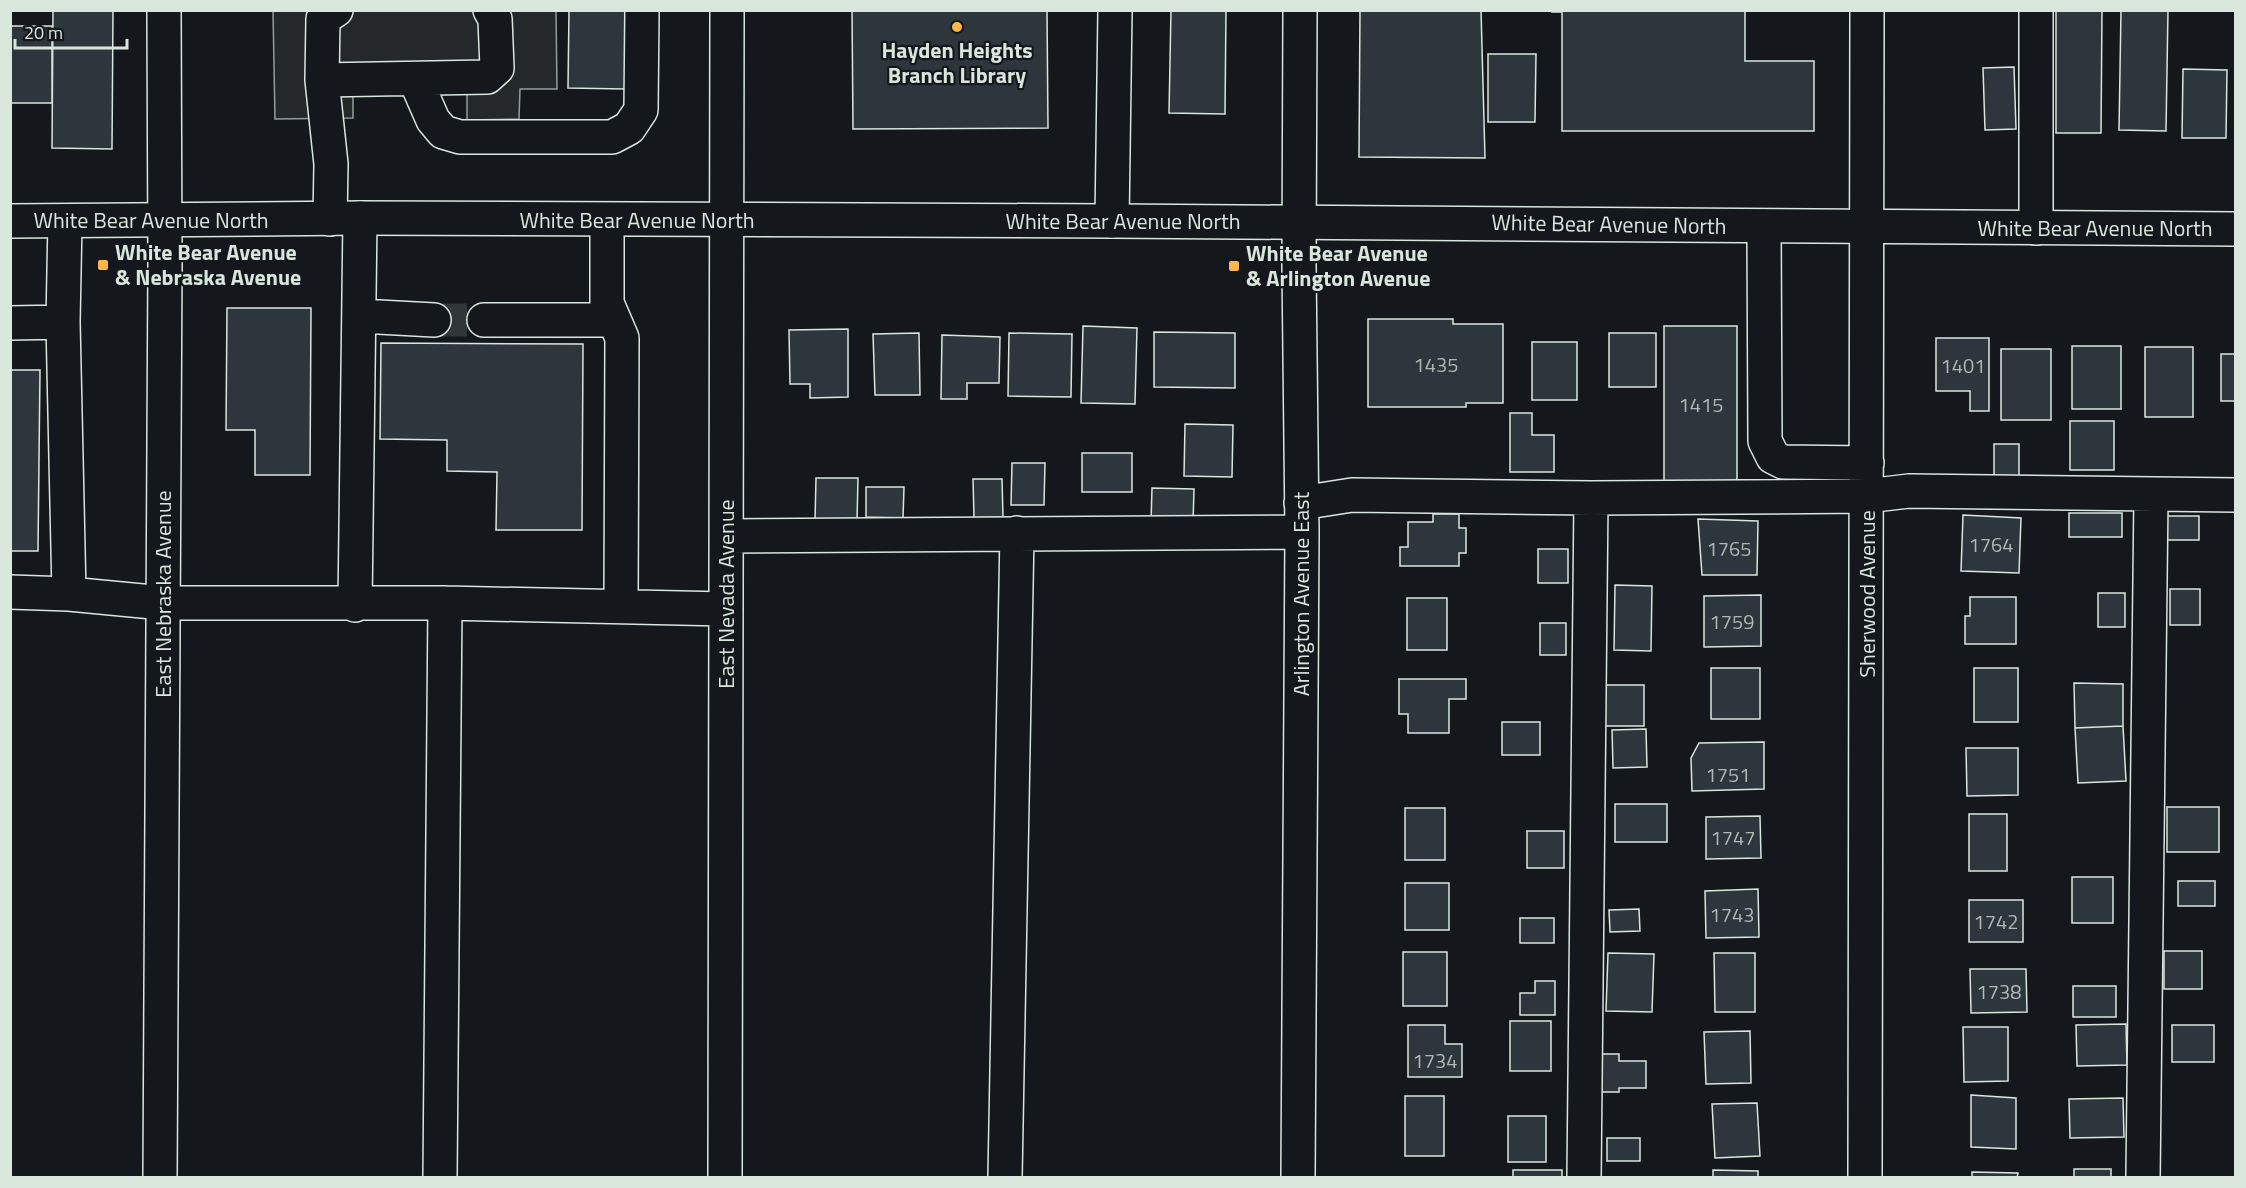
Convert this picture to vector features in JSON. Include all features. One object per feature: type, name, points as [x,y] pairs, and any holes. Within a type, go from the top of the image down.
[{"type":"street","name":"East Nebraska Avenue","points":[[160,1178],[164,10]]},
{"type":"street","points":[[336,10],[323,19],[322,80],[331,164],[345,219],[360,316],[355,605]]},
{"type":"street","points":[[322,80],[487,77],[497,68],[495,19],[490,10]]},
{"type":"street","points":[[415,79],[433,120],[443,132],[460,137],[612,137],[629,128],[641,110],[642,10]]},
{"type":"street","name":"East Nevada Avenue","points":[[725,1178],[727,10]]},
{"type":"street","points":[[1112,220],[1115,10]]},
{"type":"street","name":"Arlington Avenue East","points":[[1298,1178],[1301,518],[1300,10]]},
{"type":"street","name":"Sherwood Avenue","points":[[1865,1178],[1868,10]]},
{"type":"street","points":[[2036,10],[2036,228]]},
{"type":"street","points":[[607,220],[607,303],[622,338],[621,606]]},
{"type":"street","name":"White Bear Avenue North","points":[[10,221],[1112,220],[2235,229]]},
{"type":"street","points":[[65,221],[63,322],[69,594]]},
{"type":"street","points":[[1764,226],[1765,441],[1773,457],[1783,462],[1867,463]]},
{"type":"street","points":[[360,316],[435,321]]},
{"type":"street","points":[[484,321],[614,321]]},
{"type":"street","points":[[10,323],[63,322]]},
{"type":"street","points":[[727,536],[1017,533],[1301,518],[1352,495],[1591,498],[1867,496],[1909,491],[2235,495]]},
{"type":"street","points":[[2143,1178],[2151,495]]},
{"type":"street","points":[[1584,1178],[1591,498]]},
{"type":"street","points":[[1005,1178],[1017,533]]},
{"type":"street","points":[[10,592],[69,594],[163,603],[355,605],[445,603],[726,609]]},
{"type":"street","points":[[440,1178],[445,603]]},
{"type":"shaded area","points":[[273,11],[556,11],[557,89],[520,89],[519,119],[467,120],[467,89],[353,90],[353,118],[275,119]]},
{"type":"building","points":[[53,10],[113,10],[112,149],[52,148]]},
{"type":"building","points":[[569,10],[626,10],[625,89],[568,88]]},
{"type":"building","points":[[852,10],[1047,10],[1048,128],[853,129]]},
{"type":"building","points":[[1171,10],[1226,10],[1225,114],[1169,113]]},
{"type":"building","points":[[1360,10],[1481,10],[1485,158],[1359,157]]},
{"type":"building","points":[[1552,10],[1745,10],[1745,61],[1814,61],[1814,131],[1562,131],[1562,12],[1552,12]]},
{"type":"building","points":[[2056,10],[2102,10],[2101,133],[2056,133]]},
{"type":"building","points":[[2121,10],[2168,10],[2166,131],[2119,130]]},
{"type":"building","points":[[10,26],[52,26],[52,103],[10,103]]},
{"type":"building","points":[[1488,54],[1536,54],[1535,122],[1488,122]]},
{"type":"building","points":[[2014,67],[2016,129],[1985,130],[1983,68]]},
{"type":"building","points":[[2183,69],[2227,70],[2226,138],[2182,138]]},
{"type":"building","points":[[227,308],[311,308],[310,475],[255,475],[255,430],[226,430]]},
{"type":"building","points":[[1368,319],[1453,319],[1453,324],[1503,324],[1503,403],[1466,403],[1466,407],[1368,407]]},
{"type":"building","points":[[1083,326],[1137,328],[1135,404],[1081,403]]},
{"type":"building","points":[[1664,326],[1737,326],[1737,482],[1664,482]]},
{"type":"building","points":[[848,329],[848,397],[810,398],[810,384],[790,384],[789,330]]},
{"type":"building","points":[[1154,332],[1235,333],[1235,388],[1154,387]]},
{"type":"building","points":[[919,333],[920,395],[875,395],[873,334]]},
{"type":"building","points":[[1009,333],[1072,334],[1071,397],[1008,396]]},
{"type":"building","points":[[1609,333],[1656,333],[1656,387],[1609,387]]},
{"type":"building","points":[[942,335],[1000,337],[999,383],[967,383],[967,399],[941,399]]},
{"type":"building","points":[[1936,338],[1989,338],[1989,411],[1970,411],[1970,391],[1936,391]]},
{"type":"building","points":[[1532,342],[1577,342],[1577,400],[1532,400]]},
{"type":"building","points":[[381,343],[583,344],[582,530],[496,530],[497,472],[447,471],[447,440],[380,439]]},
{"type":"building","points":[[2072,346],[2121,346],[2121,409],[2072,409]]},
{"type":"building","points":[[2145,347],[2193,347],[2193,417],[2145,417]]},
{"type":"building","points":[[2001,349],[2051,349],[2051,420],[2001,420]]},
{"type":"building","points":[[2221,354],[2236,354],[2236,401],[2221,401]]},
{"type":"building","points":[[10,370],[40,370],[38,551],[10,551]]},
{"type":"building","points":[[1510,413],[1532,413],[1532,435],[1554,435],[1554,472],[1510,472]]},
{"type":"building","points":[[2070,421],[2114,421],[2114,470],[2070,470]]},
{"type":"building","points":[[1185,424],[1233,425],[1232,477],[1184,476]]},
{"type":"building","points":[[1994,444],[2019,444],[2019,477],[1994,477]]},
{"type":"building","points":[[1082,453],[1132,453],[1132,492],[1082,492]]},
{"type":"building","points":[[1012,463],[1045,463],[1044,505],[1011,505]]},
{"type":"building","points":[[816,478],[858,478],[857,522],[815,522]]},
{"type":"building","points":[[973,479],[1002,479],[1003,517],[974,518]]},
{"type":"building","points":[[866,487],[904,487],[903,518],[866,517]]},
{"type":"building","points":[[1152,488],[1194,489],[1193,523],[1151,523]]},
{"type":"building","points":[[2069,513],[2122,513],[2122,537],[2069,537]]},
{"type":"building","points":[[1433,514],[1459,514],[1459,528],[1466,528],[1466,553],[1459,553],[1459,566],[1400,566],[1400,547],[1408,547],[1408,522],[1433,522]]},
{"type":"building","points":[[1963,515],[2021,518],[2019,573],[1961,571]]},
{"type":"building","points":[[2165,516],[2199,516],[2199,540],[2165,540]]},
{"type":"building","points":[[1698,519],[1758,521],[1757,575],[1702,575]]},
{"type":"building","points":[[1538,549],[1568,549],[1568,583],[1538,583]]},
{"type":"building","points":[[1615,585],[1652,586],[1651,651],[1614,650]]},
{"type":"building","points":[[2170,589],[2200,589],[2200,625],[2170,625]]},
{"type":"building","points":[[2098,593],[2125,593],[2125,627],[2098,627]]},
{"type":"building","points":[[1761,595],[1761,646],[1704,647],[1704,596]]},
{"type":"building","points":[[1970,597],[2016,597],[2016,644],[1965,644],[1965,616],[1970,616]]},
{"type":"building","points":[[1407,598],[1447,598],[1447,650],[1407,650]]},
{"type":"building","points":[[1540,623],[1566,623],[1566,655],[1540,655]]},
{"type":"building","points":[[1711,668],[1760,668],[1760,719],[1711,719]]},
{"type":"building","points":[[1974,668],[2018,668],[2018,722],[1974,722]]},
{"type":"building","points":[[1399,679],[1466,679],[1466,699],[1449,699],[1449,733],[1408,733],[1408,714],[1399,714]]},
{"type":"building","points":[[2074,683],[2123,684],[2123,726],[2075,728]]},
{"type":"building","points":[[1602,685],[1644,685],[1644,726],[1602,726]]},
{"type":"building","points":[[1502,722],[1540,722],[1540,755],[1502,755]]},
{"type":"building","points":[[2123,726],[2126,781],[2078,783],[2075,728]]},
{"type":"building","points":[[1646,729],[1647,767],[1613,768],[1612,730]]},
{"type":"building","points":[[1764,742],[1764,789],[1692,791],[1691,758],[1699,743]]},
{"type":"building","points":[[1966,748],[2018,748],[2018,795],[1967,796]]},
{"type":"building","points":[[1615,804],[1667,804],[1667,842],[1615,842]]},
{"type":"building","points":[[2167,807],[2219,807],[2219,852],[2167,852]]},
{"type":"building","points":[[1405,808],[1445,808],[1445,860],[1405,860]]},
{"type":"building","points":[[1969,814],[2007,814],[2007,871],[1969,871]]},
{"type":"building","points":[[1760,816],[1761,858],[1706,859],[1706,817]]},
{"type":"building","points":[[1527,831],[1564,831],[1564,868],[1527,868]]},
{"type":"building","points":[[2072,877],[2113,877],[2113,923],[2072,923]]},
{"type":"building","points":[[2178,881],[2215,881],[2215,906],[2178,906]]},
{"type":"building","points":[[1405,883],[1449,883],[1449,930],[1405,930]]},
{"type":"building","points":[[1758,889],[1759,937],[1706,938],[1705,891]]},
{"type":"building","points":[[1969,900],[2023,900],[2023,942],[1969,942]]},
{"type":"building","points":[[1639,909],[1640,931],[1610,932],[1609,910]]},
{"type":"building","points":[[1520,918],[1554,918],[1554,943],[1520,943]]},
{"type":"building","points":[[2164,951],[2202,951],[2202,989],[2164,989]]},
{"type":"building","points":[[1403,952],[1447,952],[1447,1006],[1403,1006]]},
{"type":"building","points":[[1608,953],[1654,954],[1652,1012],[1606,1011]]},
{"type":"building","points":[[1714,953],[1755,953],[1755,1012],[1715,1012]]},
{"type":"building","points":[[1970,969],[2026,969],[2027,1012],[1971,1013]]},
{"type":"building","points":[[1535,981],[1555,981],[1555,1015],[1520,1015],[1520,993],[1535,993]]},
{"type":"building","points":[[2073,986],[2116,986],[2116,1017],[2073,1017]]},
{"type":"building","points":[[1510,1021],[1551,1021],[1551,1071],[1510,1071]]},
{"type":"building","points":[[2126,1024],[2127,1065],[2077,1066],[2076,1025]]},
{"type":"building","points":[[1408,1025],[1445,1025],[1445,1044],[1462,1044],[1462,1077],[1408,1077]]},
{"type":"building","points":[[2172,1025],[2214,1025],[2214,1062],[2172,1062]]},
{"type":"building","points":[[1963,1027],[2008,1027],[2008,1081],[1964,1082]]},
{"type":"building","points":[[1750,1031],[1751,1083],[1706,1084],[1704,1032]]},
{"type":"building","points":[[1598,1054],[1619,1054],[1619,1061],[1646,1061],[1646,1088],[1619,1088],[1619,1092],[1598,1092]]},
{"type":"building","points":[[1971,1095],[2016,1098],[2016,1149],[1971,1147]]},
{"type":"building","points":[[1405,1096],[1444,1096],[1444,1156],[1405,1156]]},
{"type":"building","points":[[2123,1098],[2124,1137],[2070,1138],[2069,1099]]},
{"type":"building","points":[[1757,1103],[1760,1156],[1715,1158],[1712,1104]]},
{"type":"building","points":[[1508,1116],[1546,1116],[1546,1162],[1508,1162]]},
{"type":"building","points":[[1607,1138],[1640,1138],[1640,1161],[1607,1161]]},
{"type":"building","points":[[2074,1169],[2111,1169],[2111,1178],[2074,1178]]},
{"type":"building","points":[[1513,1170],[1562,1170],[1562,1178],[1513,1178]]},
{"type":"building","points":[[1713,1170],[1758,1171],[1758,1178],[1713,1178]]},
{"type":"building","points":[[1972,1172],[2018,1173],[2017,1178],[1972,1178]]},
{"type":"tunnel","points":[[434,320],[484,320]]},
{"type":"place","name":"Hayden Heights Branch Library","points":[[957,27]]},
{"type":"place","name":"White Bear Avenue & Nebraska Avenue","points":[[103,265]]},
{"type":"place","name":"White Bear Avenue & Arlington Avenue","points":[[1234,266]]}]
